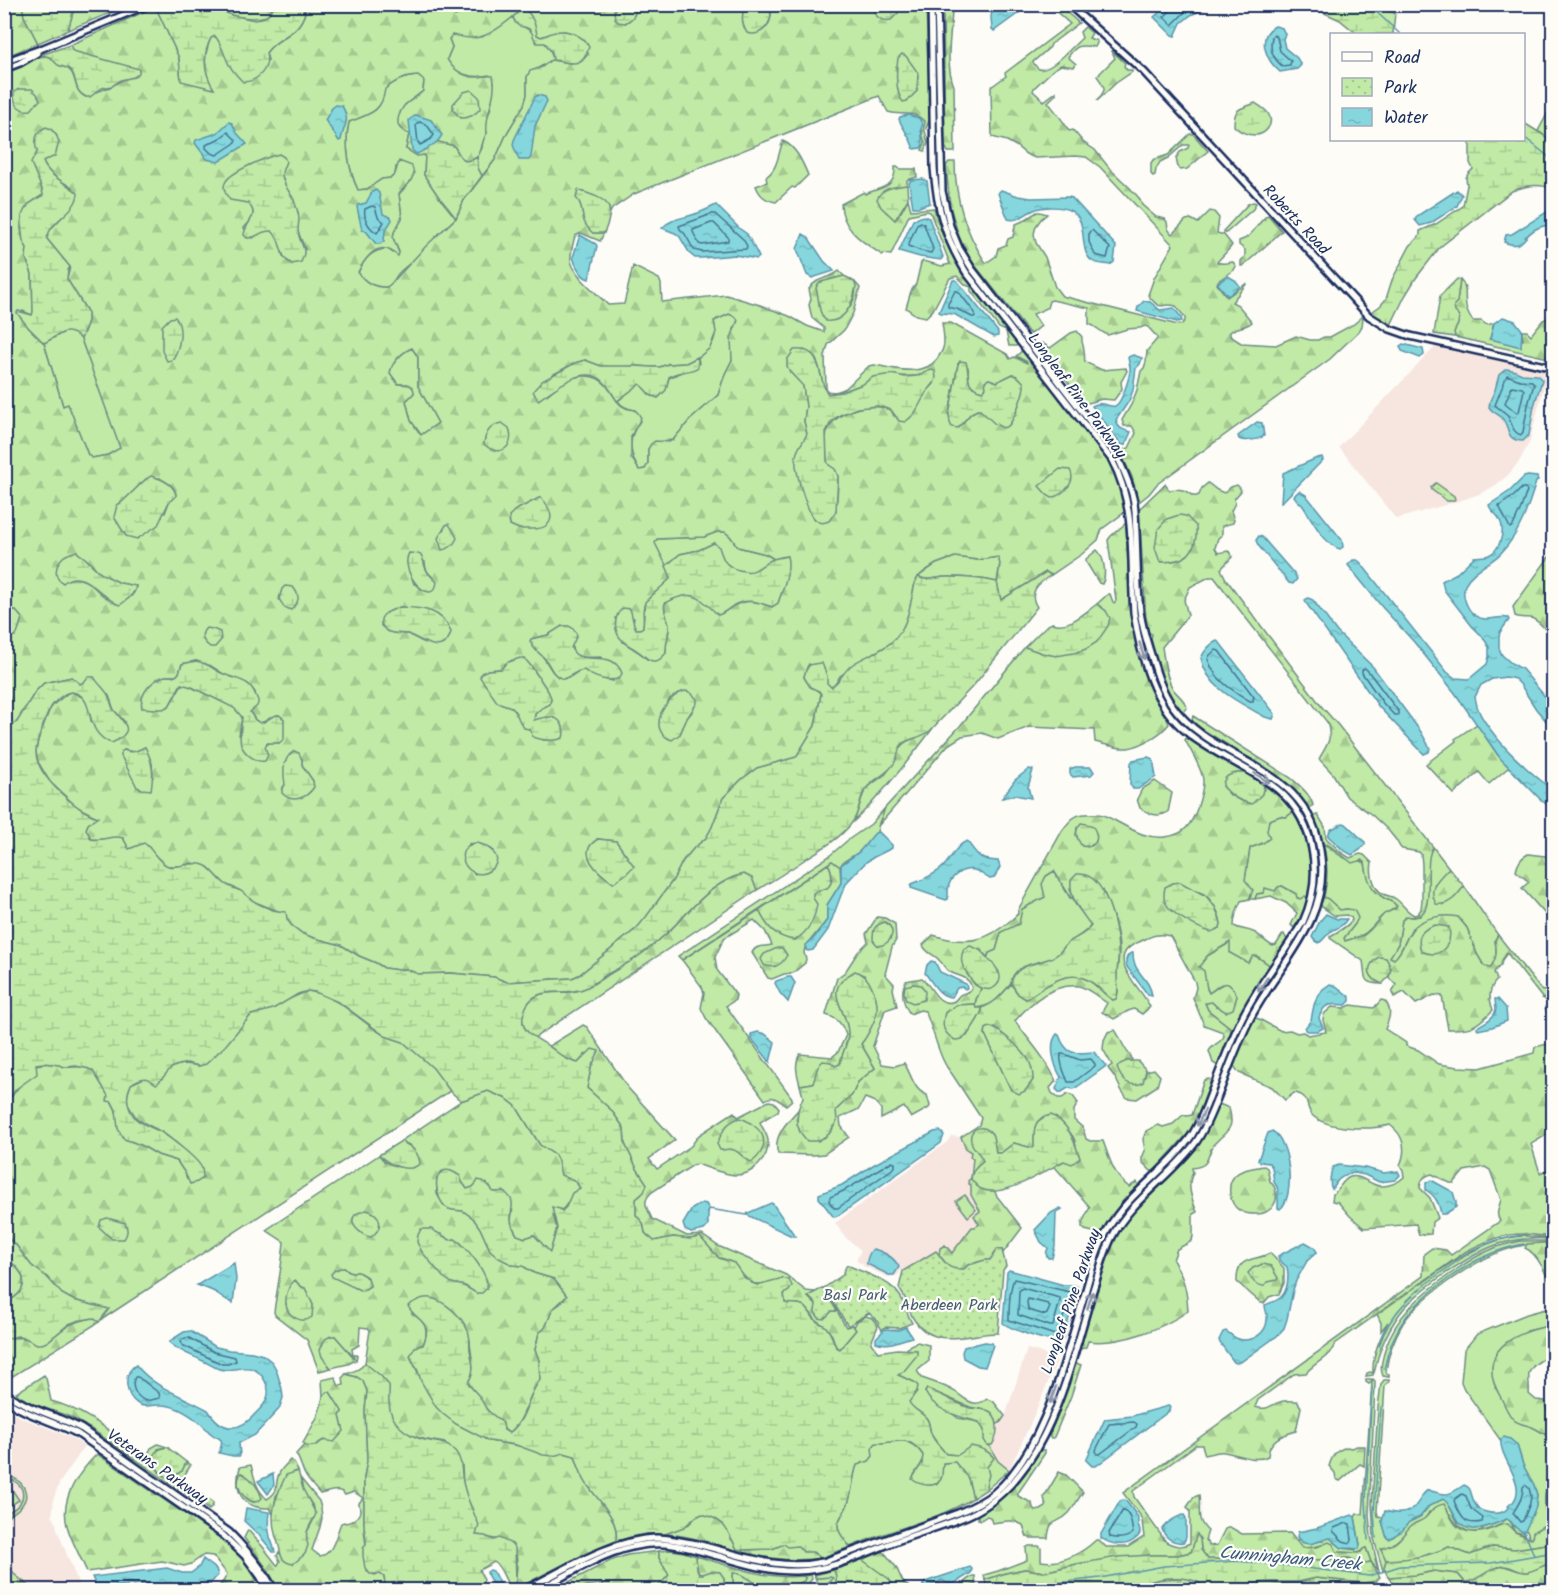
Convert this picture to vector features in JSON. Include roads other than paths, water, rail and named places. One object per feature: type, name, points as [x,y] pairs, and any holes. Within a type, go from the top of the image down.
[{"type":"main road","points":[[4,62],[150,4]]},
{"type":"main road","name":"Longleaf Pine Parkway","points":[[537,1590],[610,1553],[637,1545],[662,1544],[686,1547],[764,1568],[823,1568],[968,1516],[1000,1495],[1021,1473],[1058,1404],[1108,1244],[1128,1212],[1186,1154],[1199,1137],[1211,1115],[1249,1021],[1310,925],[1318,902],[1322,880],[1317,836],[1307,813],[1296,798],[1274,777],[1192,727],[1183,719],[1165,694],[1145,635],[1139,604],[1134,501],[1126,474],[1118,458],[1104,444],[966,272],[950,243],[943,224],[934,168],[931,4]]},
{"type":"main road","name":"Longleaf Pine Parkway","points":[[524,1590],[610,1547],[646,1539],[672,1539],[769,1564],[797,1568],[806,1566],[823,1562],[971,1507],[1006,1482],[1021,1463],[1051,1402],[1089,1279],[1107,1232],[1123,1208],[1193,1133],[1204,1112],[1242,1018],[1303,922],[1310,907],[1315,879],[1314,856],[1310,838],[1290,802],[1270,783],[1187,732],[1175,720],[1157,694],[1144,657],[1134,613],[1128,503],[1117,469],[1104,444],[972,269],[955,239],[942,191],[937,4]]},
{"type":"main road","name":"Roberts Road","points":[[1068,4],[1144,72],[1369,316],[1390,329],[1410,336],[1554,368]]},
{"type":"main road","points":[[4,69],[20,63],[43,48]]},
{"type":"main road","name":"Veterans Parkway","points":[[4,1392],[29,1408],[68,1422],[82,1430],[229,1532],[261,1567],[274,1590]]},
{"type":"main road","name":"Veterans Parkway","points":[[4,1399],[27,1413],[78,1434],[211,1525],[245,1556],[268,1590]]},
{"type":"main road","points":[[1021,1473],[1020,1470],[1035,1446],[1034,1438]]},
{"type":"water","points":[[993,4],[1024,5],[1020,12],[994,31],[991,17]]},
{"type":"water","points":[[1169,4],[1213,5],[1191,15],[1181,23],[1175,36],[1154,17]]},
{"type":"water","points":[[1275,26],[1282,28],[1285,34],[1283,39],[1285,48],[1297,58],[1301,65],[1297,69],[1280,72],[1267,56],[1264,42],[1269,31]]},
{"type":"water","points":[[538,95],[545,97],[547,101],[535,126],[531,157],[529,160],[519,160],[513,145],[514,140]]},
{"type":"water","points":[[336,105],[342,106],[346,119],[339,141],[325,120]]},
{"type":"water","points":[[416,115],[431,120],[442,135],[434,144],[417,154],[412,150],[409,120]]},
{"type":"water","points":[[908,115],[919,118],[923,124],[921,148],[914,149],[899,119]]},
{"type":"water","points":[[229,122],[247,144],[218,162],[207,159],[195,143],[196,140],[217,133]]},
{"type":"water","points":[[911,180],[927,181],[930,203],[913,207],[909,183]]},
{"type":"water","points":[[376,190],[379,193],[383,214],[391,217],[392,220],[385,231],[384,241],[380,244],[376,244],[366,231],[362,230],[357,207],[366,203],[372,192]]},
{"type":"water","points":[[1001,190],[1031,198],[1072,198],[1116,246],[1114,262],[1110,265],[1092,261],[1085,250],[1080,221],[1067,209],[1042,208],[1018,219],[1008,219],[998,193]]},
{"type":"water","points":[[1457,190],[1462,195],[1457,206],[1431,223],[1420,226],[1415,220],[1417,216]]},
{"type":"water","points":[[716,205],[747,234],[759,257],[757,259],[735,255],[695,258],[680,237],[662,228],[674,220]]},
{"type":"water","points":[[1553,208],[1553,225],[1534,230],[1519,244],[1504,242],[1506,235],[1512,234]]},
{"type":"water","points":[[923,216],[929,218],[943,257],[941,260],[899,251],[913,220]]},
{"type":"water","points":[[803,234],[808,237],[824,261],[834,271],[812,278],[807,275],[797,249]]},
{"type":"water","points":[[580,235],[597,246],[589,279],[583,276],[573,257]]},
{"type":"water","points":[[1228,276],[1240,286],[1228,296],[1218,284]]},
{"type":"water","points":[[953,280],[959,283],[998,332],[998,336],[994,337],[954,314],[939,312]]},
{"type":"water","points":[[1144,301],[1150,302],[1160,310],[1174,308],[1182,321],[1177,322],[1137,311]]},
{"type":"water","points":[[1503,317],[1515,321],[1522,330],[1521,347],[1490,339],[1494,323]]},
{"type":"water","points":[[1403,344],[1423,349],[1424,355],[1420,358],[1402,351],[1400,346]]},
{"type":"water","points":[[1133,355],[1142,358],[1136,368],[1129,401],[1116,420],[1120,428],[1131,432],[1125,445],[1122,445],[1092,406],[1118,404],[1129,374],[1128,357]]},
{"type":"water","points":[[1506,369],[1522,374],[1537,375],[1542,380],[1534,406],[1529,435],[1523,441],[1510,436],[1504,421],[1489,407],[1499,375]]},
{"type":"water","points":[[1257,422],[1262,423],[1264,436],[1252,440],[1239,439],[1238,436]]},
{"type":"water","points":[[1322,457],[1323,460],[1281,502],[1283,473]]},
{"type":"water","points":[[1528,476],[1537,477],[1538,480],[1518,529],[1501,553],[1469,578],[1464,587],[1464,597],[1467,606],[1480,618],[1508,618],[1499,637],[1499,648],[1502,655],[1522,669],[1553,706],[1553,729],[1536,709],[1520,684],[1515,679],[1506,677],[1492,679],[1481,685],[1475,697],[1480,714],[1497,738],[1553,791],[1553,809],[1541,800],[1500,758],[1455,693],[1348,565],[1353,560],[1360,562],[1447,672],[1455,678],[1469,679],[1487,664],[1489,647],[1444,590],[1442,581],[1457,573],[1474,557],[1487,556],[1496,549],[1501,539],[1502,529],[1499,518],[1489,505]]},
{"type":"water","points":[[1299,491],[1306,495],[1342,540],[1343,547],[1340,549],[1334,547],[1324,537],[1294,496]]},
{"type":"water","points":[[1259,536],[1295,575],[1297,579],[1293,584],[1289,583],[1258,545],[1256,540]]},
{"type":"water","points":[[1308,598],[1313,600],[1337,632],[1373,667],[1421,732],[1430,748],[1429,752],[1424,754],[1379,707],[1306,603],[1305,600]]},
{"type":"water","points":[[1217,641],[1275,714],[1273,719],[1265,717],[1226,694],[1210,678],[1201,658],[1207,648]]},
{"type":"water","points":[[1148,757],[1153,759],[1156,777],[1138,789],[1133,789],[1130,784],[1131,763],[1133,760]]},
{"type":"water","points":[[1091,767],[1094,772],[1091,775],[1073,777],[1070,769]]},
{"type":"water","points":[[1029,769],[1033,770],[1028,787],[1031,798],[1015,795],[1002,798],[1015,780]]},
{"type":"water","points":[[1343,823],[1365,842],[1360,850],[1352,855],[1328,836],[1330,830]]},
{"type":"water","points":[[879,832],[892,845],[892,848],[866,862],[847,882],[828,930],[813,950],[806,950],[806,945],[827,920],[827,905],[841,883],[841,865],[859,852],[875,833]]},
{"type":"water","points":[[967,841],[979,856],[987,860],[998,861],[1000,867],[994,878],[990,879],[977,871],[962,871],[951,880],[946,900],[911,888],[912,884],[940,870],[954,852]]},
{"type":"water","points":[[1326,914],[1337,919],[1347,919],[1319,943],[1312,937]]},
{"type":"water","points":[[1131,953],[1152,996],[1148,995],[1127,967],[1126,959]]},
{"type":"water","points":[[931,961],[935,962],[940,972],[966,984],[967,988],[957,988],[952,997],[943,995],[925,973]]},
{"type":"water","points":[[791,977],[795,983],[788,1002],[775,983]]},
{"type":"water","points":[[1330,984],[1350,997],[1350,1001],[1346,1005],[1332,1004],[1323,1009],[1319,1018],[1323,1028],[1318,1031],[1307,1031],[1305,1028],[1311,1020],[1316,1000],[1323,989]]},
{"type":"water","points":[[1495,999],[1498,999],[1506,1008],[1507,1021],[1478,1030],[1477,1027],[1494,1015]]},
{"type":"water","points":[[1553,1000],[1553,1023],[1549,1021],[1545,1007]]},
{"type":"water","points":[[758,1032],[765,1034],[775,1042],[770,1062],[751,1038],[751,1034]]},
{"type":"water","points":[[1057,1034],[1069,1050],[1077,1053],[1094,1052],[1106,1066],[1074,1089],[1068,1088],[1060,1093],[1056,1089],[1061,1077],[1052,1049]]},
{"type":"water","points":[[940,1131],[944,1135],[941,1143],[839,1215],[835,1217],[832,1215],[819,1198],[819,1194],[842,1185],[873,1165],[934,1132]]},
{"type":"water","points":[[1272,1131],[1283,1145],[1289,1169],[1288,1193],[1280,1209],[1272,1167],[1269,1163],[1258,1160],[1268,1133]]},
{"type":"water","points":[[1339,1165],[1384,1173],[1398,1171],[1400,1175],[1395,1180],[1379,1182],[1365,1175],[1347,1174],[1338,1180],[1332,1189],[1330,1181],[1332,1169]]},
{"type":"water","points":[[1431,1180],[1453,1192],[1456,1207],[1441,1214],[1436,1200],[1426,1190],[1426,1183]]},
{"type":"water","points":[[702,1203],[706,1204],[709,1209],[708,1226],[704,1230],[691,1233],[685,1230],[683,1224],[692,1209]]},
{"type":"water","points":[[773,1204],[795,1236],[747,1215]]},
{"type":"water","points":[[1062,1209],[1056,1213],[1055,1246],[1052,1258],[1048,1258],[1046,1254],[1048,1248],[1041,1242],[1035,1230],[1051,1213]]},
{"type":"water","points":[[1305,1242],[1314,1247],[1317,1252],[1307,1261],[1296,1281],[1284,1328],[1277,1336],[1242,1361],[1234,1362],[1220,1343],[1223,1332],[1226,1331],[1243,1340],[1248,1340],[1261,1333],[1266,1324],[1265,1305],[1280,1298],[1287,1284],[1287,1267],[1278,1256]]},
{"type":"water","points":[[873,1249],[888,1255],[897,1263],[899,1267],[894,1275],[889,1275],[867,1264],[868,1256]]},
{"type":"water","points":[[234,1263],[236,1279],[233,1303],[197,1285]]},
{"type":"water","points":[[1009,1270],[1078,1287],[1063,1339],[1057,1341],[1043,1339],[1020,1332],[1003,1323]]},
{"type":"water","points":[[906,1327],[912,1337],[890,1343],[876,1342],[876,1338],[885,1329],[898,1330]]},
{"type":"water","points":[[190,1331],[216,1347],[263,1355],[272,1362],[276,1369],[283,1398],[279,1409],[255,1435],[239,1443],[240,1456],[219,1453],[221,1440],[186,1413],[166,1405],[141,1405],[130,1396],[127,1379],[136,1365],[143,1373],[169,1391],[208,1410],[219,1423],[225,1426],[237,1427],[243,1424],[264,1405],[268,1396],[267,1385],[255,1370],[249,1368],[219,1369],[170,1343],[184,1332]]},
{"type":"water","points":[[985,1342],[993,1345],[985,1367],[963,1358],[964,1347]]},
{"type":"water","points":[[1168,1406],[1169,1411],[1096,1466],[1092,1466],[1086,1460],[1105,1419],[1132,1416]]},
{"type":"water","points":[[1504,1437],[1517,1445],[1523,1465],[1537,1495],[1536,1507],[1525,1531],[1516,1528],[1507,1519],[1480,1529],[1466,1528],[1443,1499],[1429,1506],[1420,1517],[1409,1522],[1402,1531],[1387,1538],[1382,1521],[1385,1511],[1399,1513],[1408,1511],[1416,1506],[1428,1490],[1447,1494],[1464,1485],[1470,1489],[1474,1502],[1480,1510],[1497,1513],[1507,1509],[1517,1495],[1517,1487],[1501,1446],[1501,1439]]},
{"type":"water","points":[[273,1474],[274,1485],[268,1494],[258,1481]]},
{"type":"water","points":[[1123,1500],[1138,1517],[1140,1533],[1130,1542],[1113,1544],[1101,1538],[1101,1534],[1120,1501]]},
{"type":"water","points":[[246,1508],[269,1512],[269,1531],[275,1552],[244,1521]]},
{"type":"water","points":[[1184,1515],[1186,1537],[1184,1542],[1170,1540],[1162,1529],[1172,1520]]},
{"type":"water","points":[[1352,1515],[1355,1517],[1359,1549],[1342,1548],[1330,1538],[1308,1544],[1297,1537],[1298,1532],[1317,1528]]},
{"type":"water","points":[[203,1559],[216,1569],[218,1575],[210,1584],[210,1590],[199,1590],[189,1585],[142,1584],[97,1588],[92,1577],[167,1568],[182,1573],[191,1573],[199,1567]]},
{"type":"water","points":[[970,1567],[971,1573],[952,1585],[941,1581],[926,1588],[923,1587],[923,1584],[928,1581]]},
{"type":"water","points":[[493,1571],[501,1590],[496,1590],[488,1576],[487,1572]]},
{"type":"water","points":[[1529,1582],[1540,1583],[1549,1590],[1528,1590],[1525,1586]]},
{"type":"waterway","points":[[1368,4],[1399,33]]},
{"type":"waterway","points":[[1525,138],[1554,161]]},
{"type":"waterway","points":[[709,1209],[747,1215]]},
{"type":"waterway","points":[[1379,1346],[1390,1321],[1427,1283],[1479,1248],[1499,1240],[1522,1236]]},
{"type":"waterway","points":[[1384,1369],[1399,1327],[1406,1316],[1425,1297],[1476,1261],[1494,1252],[1524,1244]]},
{"type":"waterway","points":[[1368,1540],[1366,1500],[1372,1387]]},
{"type":"waterway","points":[[1376,1538],[1374,1513],[1381,1407]]},
{"type":"waterway","points":[[1524,1531],[1534,1555]]},
{"type":"waterway","name":"Cunningham Creek","points":[[1024,1590],[1164,1566],[1236,1561],[1369,1576],[1400,1566],[1491,1563],[1554,1552]]},
{"type":"park label","name":"Basl Park","points":[[855,1294]]},
{"type":"park label","name":"Aberdeen Park","points":[[949,1304]]}]
